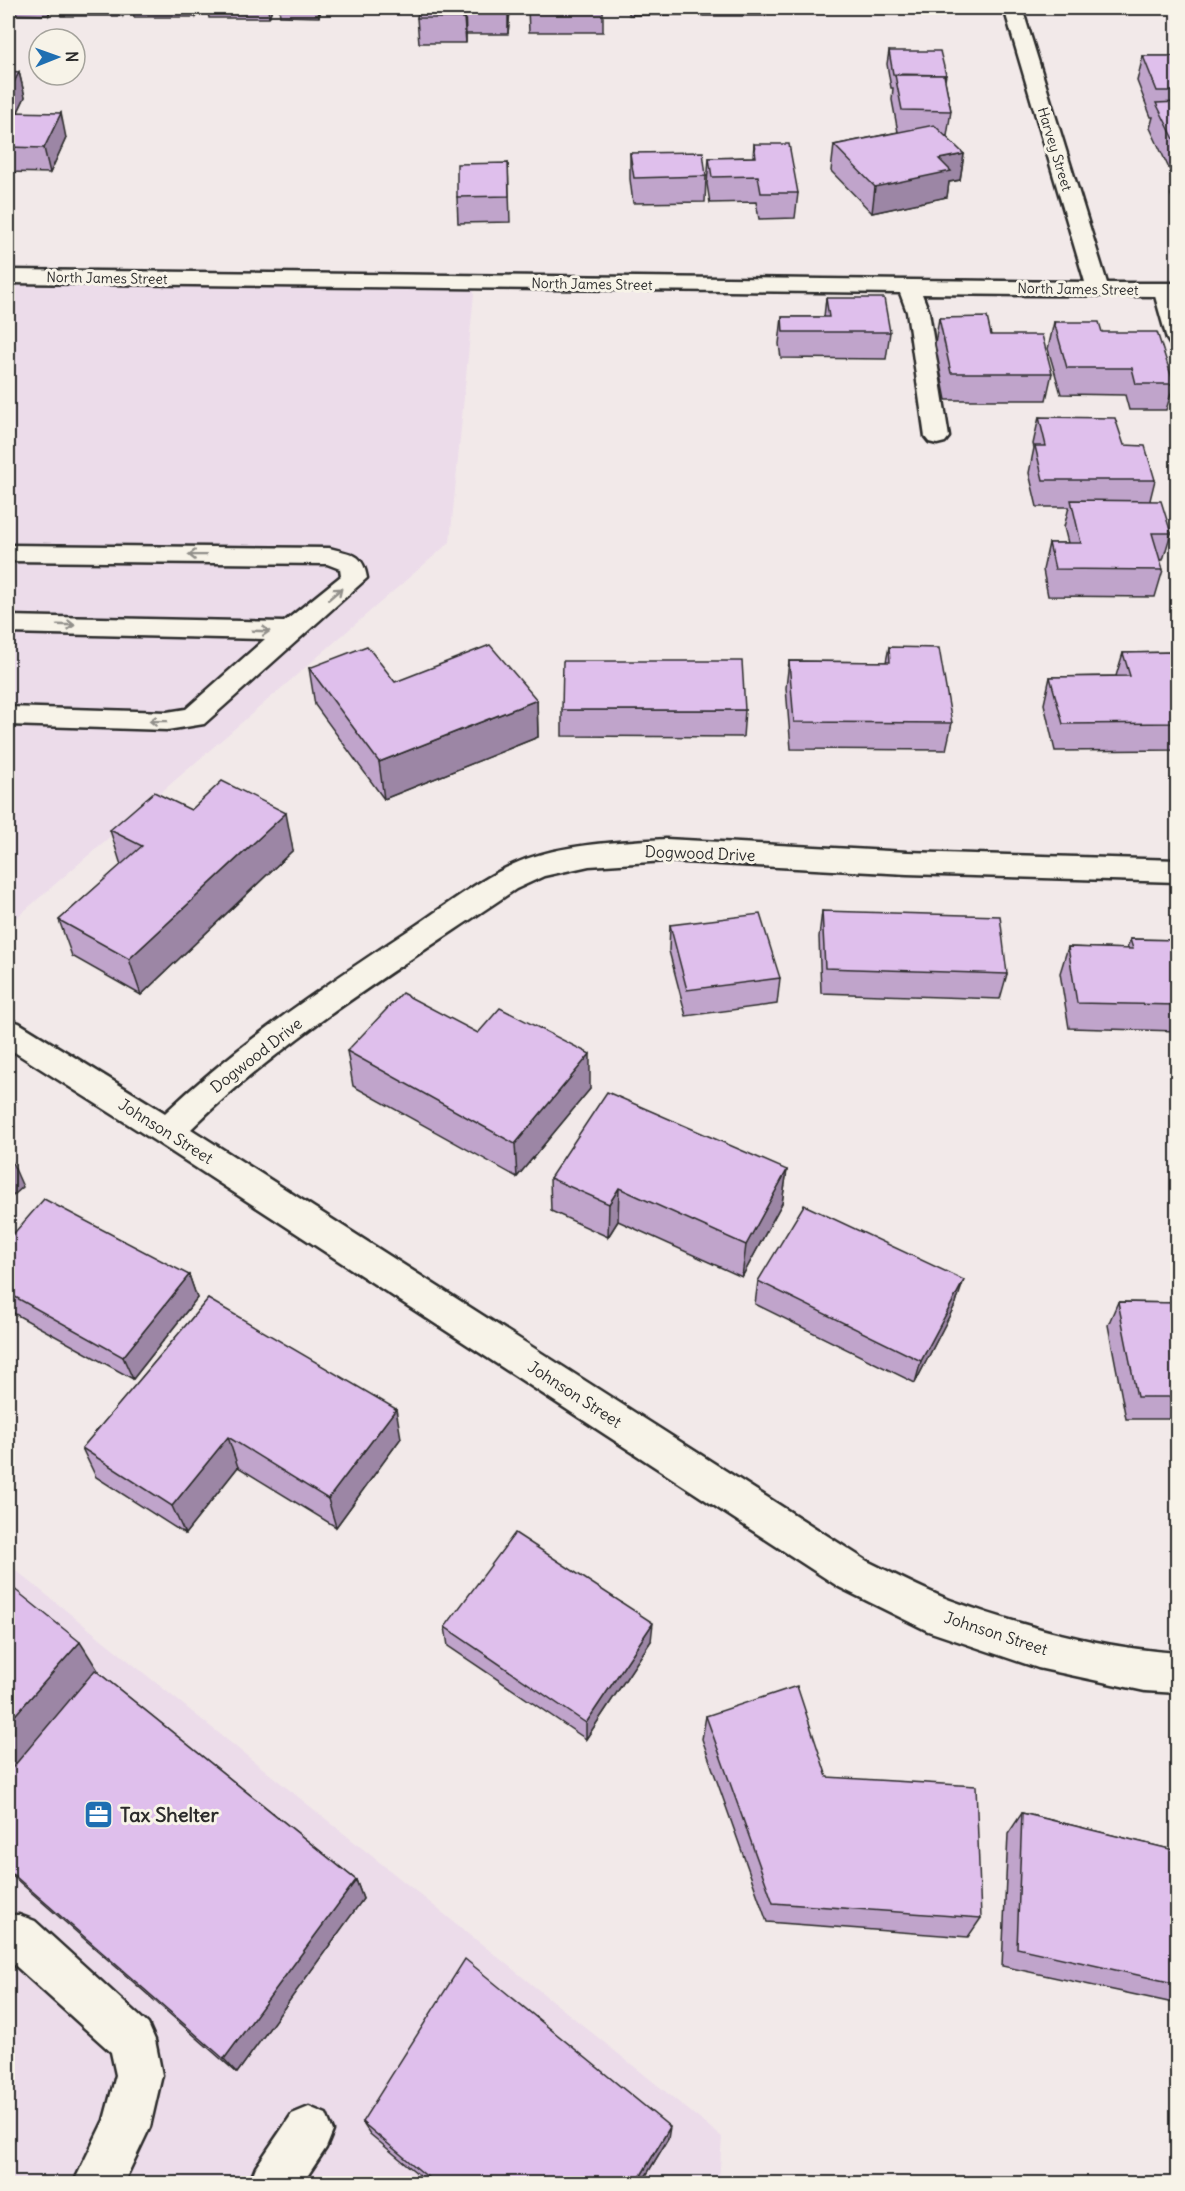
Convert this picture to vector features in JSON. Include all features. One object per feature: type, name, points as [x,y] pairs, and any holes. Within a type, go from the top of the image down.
[{"type":"street","name":"Harvey Street","points":[[1013,8],[1098,290]]},
{"type":"street","name":"North James Street","points":[[8,277],[1171,290]]},
{"type":"street","points":[[909,288],[918,312],[937,437]]},
{"type":"street","points":[[1171,290],[1178,339]]},
{"type":"street","points":[[8,553],[329,556],[352,564],[354,578],[290,631],[194,717],[166,721],[8,716]]},
{"type":"street","points":[[8,624],[290,631]]},
{"type":"street","name":"Dogwood Drive","points":[[166,1131],[213,1087],[336,994],[505,881],[537,867],[589,855],[666,850],[907,863],[1178,871]]},
{"type":"street","name":"Johnson Street","points":[[8,1032],[166,1131],[853,1574],[942,1617],[1038,1648],[1145,1671],[1178,1673]]},
{"type":"street","points":[[8,1937],[19,1937],[132,2040],[139,2075],[126,2127],[97,2184]]},
{"type":"street","points":[[273,2184],[309,2131]]},
{"type":"shaded area","points":[[8,277],[475,283],[450,542],[8,925]]},
{"type":"shaded area","points":[[8,1564],[722,2137],[719,2183],[8,2183]]},
{"type":"building","points":[[419,8],[508,8],[507,10],[465,10],[464,18],[417,18]]},
{"type":"building","points":[[889,51],[940,51],[946,75],[893,74]]},
{"type":"building","points":[[1143,56],[1178,56],[1178,91],[1157,91]]},
{"type":"building","points":[[8,71],[19,72],[8,94]]},
{"type":"building","points":[[895,75],[944,75],[951,111],[902,110]]},
{"type":"building","points":[[1178,102],[1178,147],[1156,103]]},
{"type":"building","points":[[8,112],[61,113],[44,148],[8,147]]},
{"type":"building","points":[[934,125],[964,154],[939,159],[951,171],[875,187],[834,145]]},
{"type":"building","points":[[754,144],[789,144],[798,193],[761,193],[758,176],[712,177],[709,158],[756,157]]},
{"type":"building","points":[[703,152],[706,176],[634,178],[630,153]]},
{"type":"building","points":[[508,163],[509,196],[457,197],[457,164]]},
{"type":"building","points":[[826,298],[884,298],[890,332],[783,332],[782,317],[829,317]]},
{"type":"building","points":[[987,317],[991,335],[1042,335],[1052,373],[951,373],[939,318]]},
{"type":"building","points":[[1054,322],[1099,322],[1102,332],[1157,332],[1174,384],[1136,384],[1132,368],[1067,368]]},
{"type":"building","points":[[1039,417],[1115,418],[1124,445],[1145,446],[1155,480],[1043,480],[1035,446],[1046,446]]},
{"type":"building","points":[[1071,500],[1161,501],[1171,533],[1152,533],[1163,570],[1055,569],[1049,543],[1081,543]]},
{"type":"building","points":[[490,645],[537,700],[379,762],[309,668],[367,646],[395,682]]},
{"type":"building","points":[[889,647],[939,648],[952,723],[794,722],[789,661],[890,662]]},
{"type":"building","points":[[1178,652],[1178,723],[1063,724],[1050,677],[1130,676],[1123,653]]},
{"type":"building","points":[[563,661],[742,661],[745,710],[562,710]]},
{"type":"building","points":[[222,781],[286,813],[129,959],[59,920],[142,846],[110,830],[154,792],[191,810]]},
{"type":"building","points":[[822,911],[1000,916],[1007,974],[825,968]]},
{"type":"building","points":[[760,914],[780,978],[687,990],[670,925]]},
{"type":"building","points":[[1130,939],[1178,940],[1178,1005],[1077,1003],[1068,947],[1133,949]]},
{"type":"building","points":[[402,993],[478,1033],[500,1008],[590,1054],[515,1144],[347,1051]]},
{"type":"building","points":[[607,1092],[787,1170],[746,1245],[619,1188],[609,1204],[550,1178]]},
{"type":"building","points":[[44,1199],[189,1275],[123,1357],[8,1293],[8,1240]]},
{"type":"building","points":[[804,1205],[964,1280],[921,1361],[758,1281]]},
{"type":"building","points":[[208,1299],[396,1409],[328,1499],[228,1437],[172,1506],[82,1448]]},
{"type":"building","points":[[1118,1302],[1178,1303],[1178,1397],[1137,1397]]},
{"type":"building","points":[[515,1533],[653,1623],[586,1723],[445,1627]]},
{"type":"building","points":[[8,1584],[80,1642],[8,1723]]},
{"type":"building","points":[[95,1670],[356,1880],[224,2059],[8,1870],[8,1773]]},
{"type":"building","points":[[797,1686],[827,1777],[976,1786],[981,1918],[773,1903],[706,1716]]},
{"type":"building","points":[[1022,1813],[1178,1851],[1178,1984],[1017,1948]]},
{"type":"building","points":[[465,1959],[670,2127],[636,2184],[436,2184],[362,2122]]},
{"type":"place","name":"Tax Shelter","points":[[99,1814]]}]
